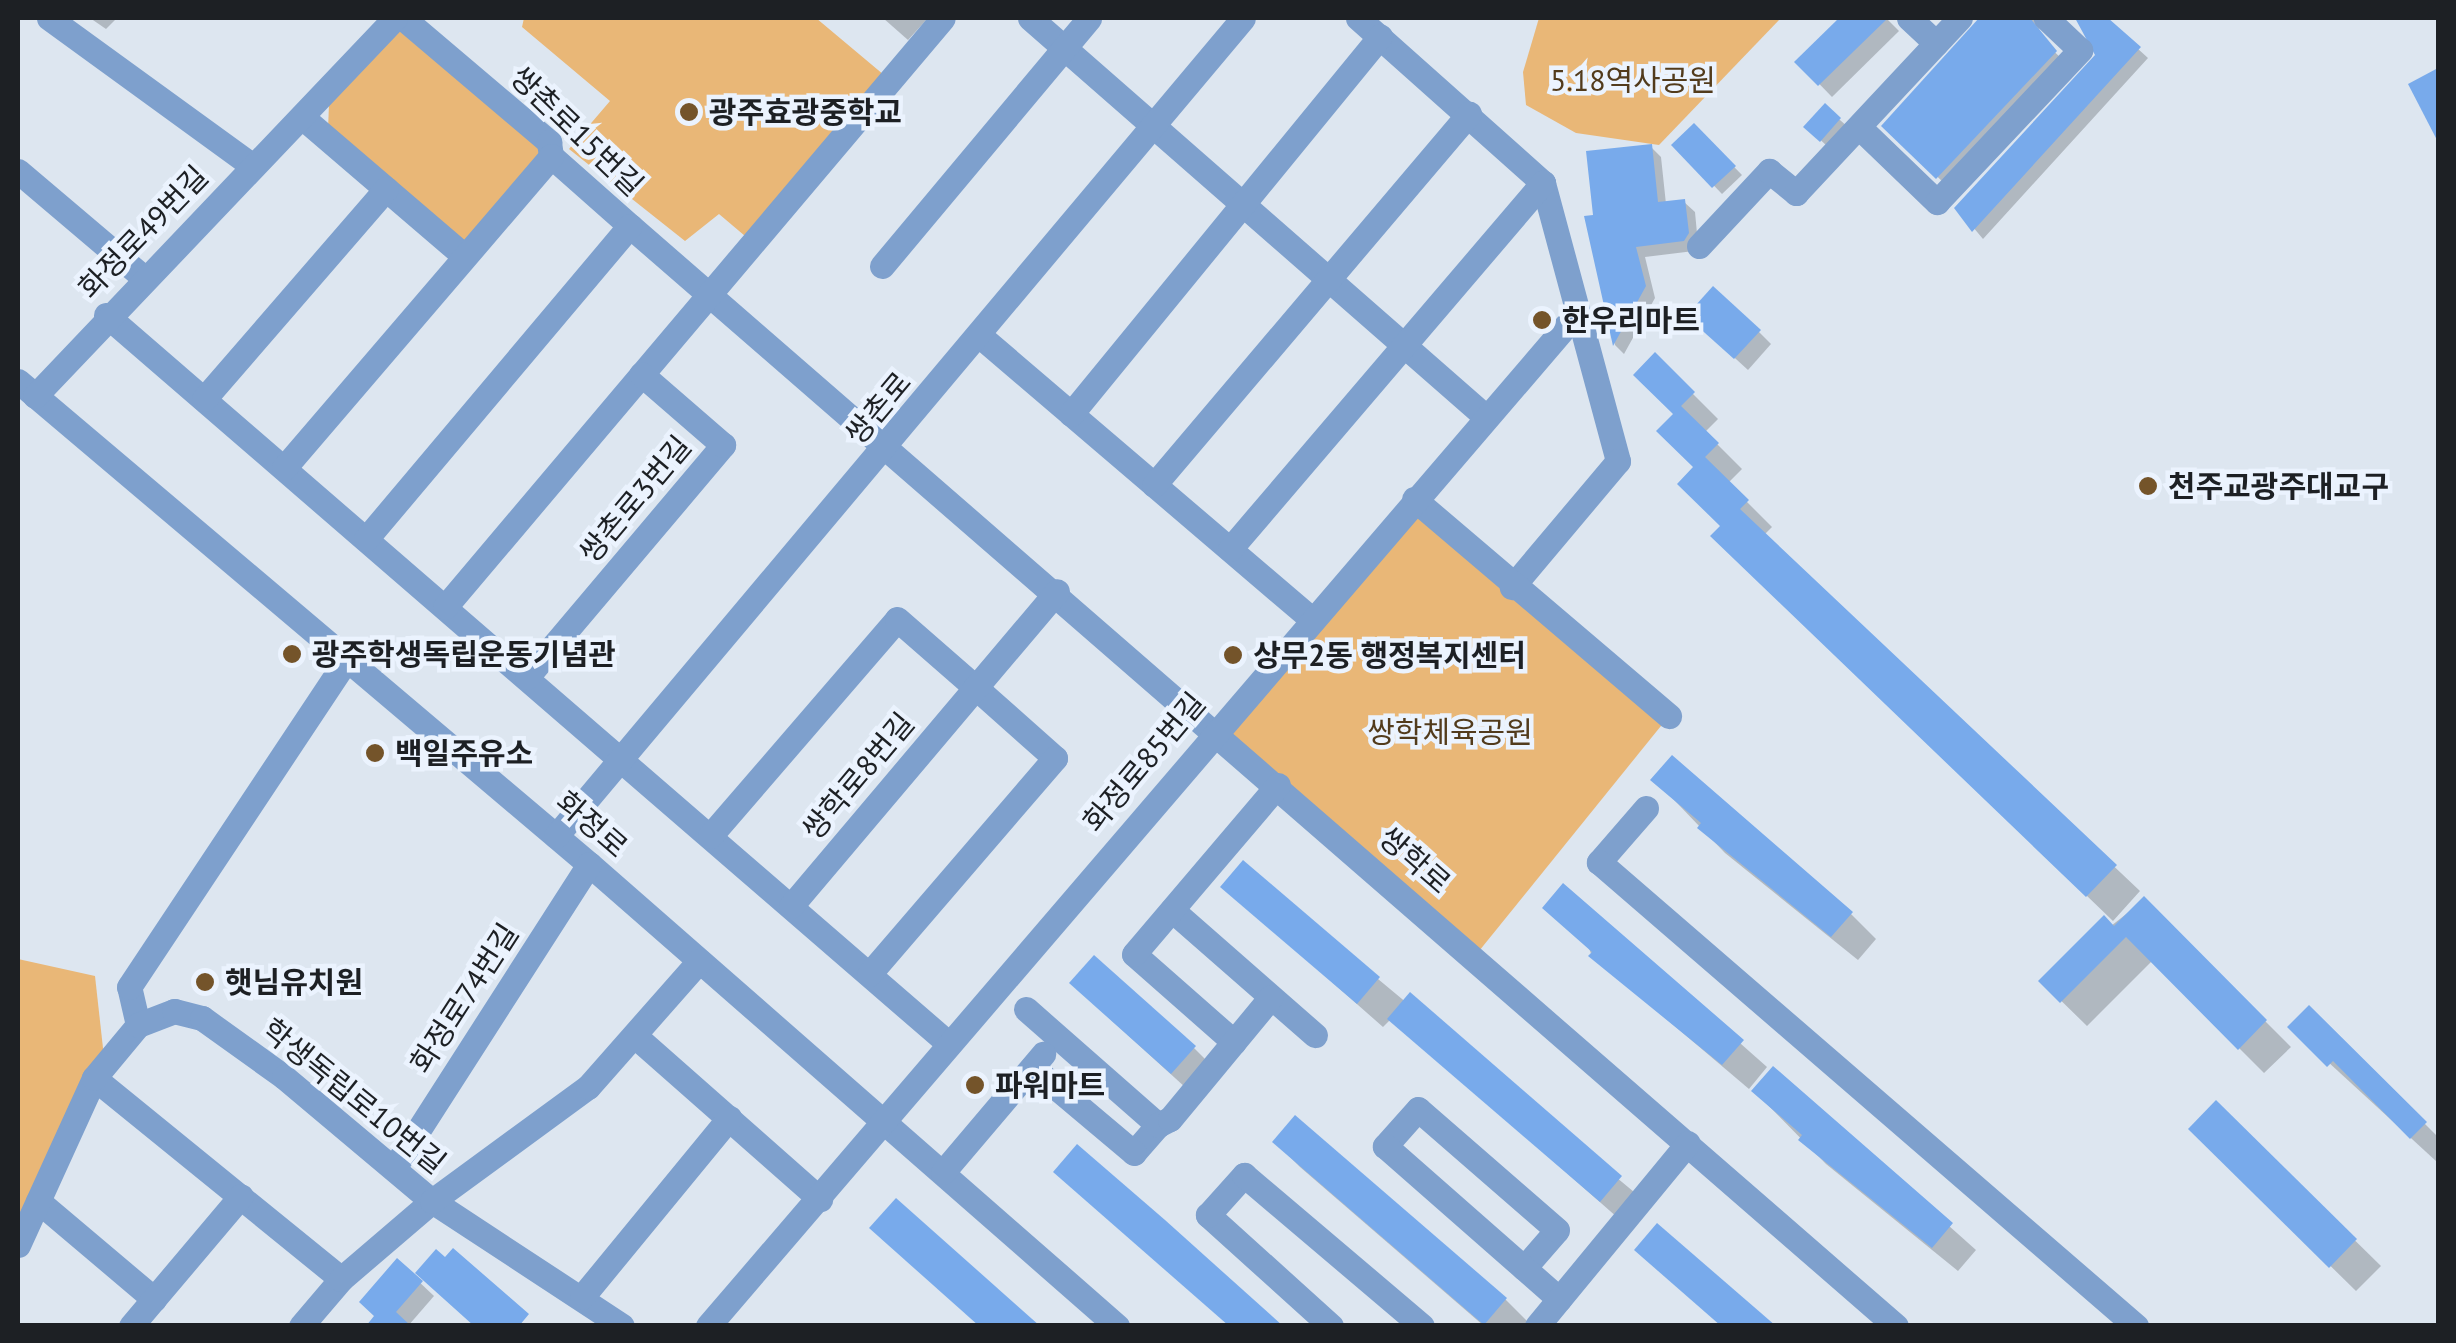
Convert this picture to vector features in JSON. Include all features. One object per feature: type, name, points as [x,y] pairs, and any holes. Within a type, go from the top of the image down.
[{"type":"street","points":[[49,18],[253,166]]},
{"type":"street","name":"화정로49번길","points":[[26,389],[106,315],[302,118],[395,18]]},
{"type":"street","name":"쌍촌로15번길","points":[[403,18],[549,142],[551,156],[630,226],[888,447]]},
{"type":"street","points":[[446,606],[707,292],[944,18]]},
{"type":"street","points":[[1030,18],[1486,418]]},
{"type":"street","points":[[882,266],[1089,18]]},
{"type":"street","name":"쌍촌로","points":[[556,836],[888,447],[1243,18]]},
{"type":"street","points":[[1358,18],[1543,183],[1618,460],[1512,587]]},
{"type":"street","points":[[1909,18],[1936,42]]},
{"type":"street","points":[[1699,246],[1768,171],[1796,193],[1960,18]]},
{"type":"street","points":[[1860,128],[1937,202],[2080,50],[2046,18]]},
{"type":"street","points":[[1071,414],[1246,207],[1380,36]]},
{"type":"street","points":[[1154,485],[1469,114]]},
{"type":"street","points":[[302,118],[464,256]]},
{"type":"street","points":[[284,468],[551,156]]},
{"type":"street","points":[[18,171],[142,276]]},
{"type":"street","points":[[1230,550],[1543,183]]},
{"type":"street","points":[[204,399],[386,189]]},
{"type":"street","points":[[366,538],[630,226]]},
{"type":"street","name":"화정로85번길","points":[[708,1326],[820,1199],[1214,728],[1576,314]]},
{"type":"street","points":[[106,315],[949,1044]]},
{"type":"street","points":[[980,336],[1310,618]]},
{"type":"street","name":"쌍촌로3번길","points":[[527,678],[723,446],[641,374]]},
{"type":"street","name":"화정로","points":[[26,389],[589,864],[944,1172],[1109,1323]]},
{"type":"street","name":"쌍학로","points":[[888,447],[1896,1326]]},
{"type":"street","points":[[1414,499],[1512,587],[1669,716]]},
{"type":"street","name":"쌍학로8번길","points":[[790,906],[1057,591]]},
{"type":"street","points":[[710,836],[896,619],[976,687],[1055,758],[869,974]]},
{"type":"street","points":[[18,1246],[94,1078],[138,1025],[129,987],[347,660]]},
{"type":"street","points":[[1234,1042],[1134,954],[1278,784]]},
{"type":"street","points":[[1646,808],[1600,862],[2136,1326]]},
{"type":"street","name":"화정로74번길","points":[[394,1168],[589,864]]},
{"type":"street","points":[[1172,910],[1315,1035]]},
{"type":"street","points":[[302,1326],[341,1280],[432,1201],[588,1088],[699,961]]},
{"type":"street","points":[[1032,1067],[1134,1153],[1272,997]]},
{"type":"street","points":[[1026,1010],[1158,1125]]},
{"type":"street","name":"학생독립로10번길","points":[[138,1025],[174,1011],[202,1018],[432,1201],[622,1326]]},
{"type":"street","points":[[635,1036],[820,1199]]},
{"type":"street","points":[[944,1172],[1057,1038]]},
{"type":"street","points":[[94,1078],[341,1280]]},
{"type":"street","points":[[1524,1268],[1558,1230],[1418,1109],[1384,1146],[1559,1299]]},
{"type":"street","points":[[582,1297],[729,1118]]},
{"type":"street","points":[[1537,1326],[1688,1143]]},
{"type":"street","points":[[1330,1326],[1208,1216],[1244,1175],[1422,1326]]},
{"type":"street","points":[[132,1326],[241,1196]]},
{"type":"street","points":[[38,1201],[154,1299]]},
{"type":"green space","name":"광주효광중학교","points":[[524,18],[816,18],[884,75],[745,236],[719,214],[685,241],[569,149],[610,101],[522,27]]},
{"type":"green space","name":"5.18역사공원","points":[[1539,18],[1781,18],[1659,145],[1576,133],[1526,105],[1523,72]]},
{"type":"green space","points":[[404,25],[545,149],[467,241],[455,241],[328,130],[329,104]]},
{"type":"green space","name":"쌍학체육공원","points":[[1414,499],[1669,716],[1475,956],[1214,728]]},
{"type":"green space","points":[[18,959],[95,976],[104,1057],[18,1245]]},
{"type":"building","points":[[1839,18],[1888,18],[1818,86],[1794,62]]},
{"type":"building","points":[[1979,18],[2030,18],[2057,51],[1936,179],[1881,126]]},
{"type":"building","points":[[2075,18],[2108,18],[2141,47],[1972,232],[1954,208],[2095,55]]},
{"type":"building","points":[[2438,68],[2438,142],[2408,84]]},
{"type":"building","points":[[1825,103],[1841,118],[1820,142],[1803,127]]},
{"type":"building","points":[[1694,123],[1736,166],[1712,188],[1671,145]]},
{"type":"building","points":[[1652,144],[1658,202],[1685,199],[1689,233],[1684,241],[1636,247],[1646,286],[1613,346],[1584,216],[1593,215],[1586,151]]},
{"type":"building","points":[[1713,286],[1761,330],[1734,359],[1686,316]]},
{"type":"building","points":[[1655,352],[1695,392],[1681,406],[1719,443],[1705,457],[1749,500],[1740,509],[2117,865],[2086,897],[1710,536],[1720,526],[1677,484],[1693,467],[1656,431],[1673,414],[1633,375]]},
{"type":"building","points":[[1672,755],[1853,912],[1831,937],[1697,828],[1701,823],[1650,780]]},
{"type":"building","points":[[1243,860],[1380,977],[1357,1004],[1220,887]]},
{"type":"building","points":[[1563,883],[1744,1040],[1722,1065],[1588,956],[1592,952],[1542,908]]},
{"type":"building","points":[[2144,896],[2267,1020],[2238,1050],[2126,937],[2060,1003],[2038,981],[2104,915],[2114,926]]},
{"type":"building","points":[[1094,955],[1196,1046],[1171,1074],[1069,983]]},
{"type":"building","points":[[1410,992],[1622,1176],[1600,1202],[1387,1019]]},
{"type":"building","points":[[2309,1005],[2427,1122],[2410,1139],[2333,1061],[2327,1067],[2287,1027]]},
{"type":"building","points":[[1773,1066],[1953,1223],[1932,1248],[1798,1140],[1802,1135],[1751,1091]]},
{"type":"building","points":[[2216,1100],[2357,1239],[2329,1268],[2188,1129]]},
{"type":"building","points":[[1295,1115],[1507,1298],[1484,1325],[1272,1142]]},
{"type":"building","points":[[1077,1144],[1283,1326],[1229,1326],[1053,1172]]},
{"type":"building","points":[[896,1198],[1040,1326],[979,1326],[869,1228]]},
{"type":"building","points":[[1657,1223],[1776,1326],[1721,1326],[1634,1250]]},
{"type":"building","points":[[453,1248],[529,1314],[519,1326],[474,1326],[415,1273],[436,1249],[445,1257]]},
{"type":"building","points":[[397,1258],[423,1281],[396,1312],[411,1326],[366,1326],[374,1316],[359,1302]]},
{"type":"place","name":"광주효광중학교","points":[[689,112]]},
{"type":"place","name":"한우리마트","points":[[1542,320]]},
{"type":"place","name":"천주교광주대교구","points":[[2148,486]]},
{"type":"place","name":"광주학생독립운동기념관","points":[[292,654]]},
{"type":"place","name":"상무2동 행정복지센터","points":[[1233,655]]},
{"type":"place","name":"백일주유소","points":[[375,753]]},
{"type":"place","name":"햇님유치원","points":[[205,982]]},
{"type":"place","name":"파워마트","points":[[975,1085]]}]
